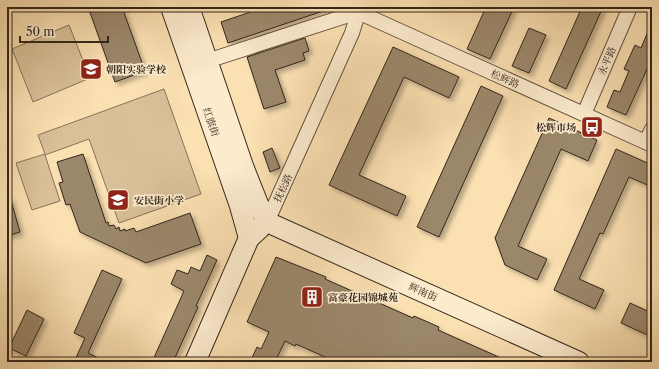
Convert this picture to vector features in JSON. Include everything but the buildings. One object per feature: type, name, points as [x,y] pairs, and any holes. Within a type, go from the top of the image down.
[{"type":"street","name":"红旗街","points":[[171,7],[240,206],[249,238]]},
{"type":"street","name":"红旗街","points":[[189,7],[243,166],[267,222]]},
{"type":"street","name":"永平路","points":[[584,114],[630,7]]},
{"type":"street","name":"抚松路","points":[[195,362],[249,238],[267,222],[352,33],[359,9]]},
{"type":"street","points":[[207,61],[359,9]]},
{"type":"street","name":"松辉路","points":[[359,9],[584,114],[650,139]]},
{"type":"street","name":"辉南街","points":[[267,222],[579,362]]},
{"type":"shaded area","points":[[69,25],[90,78],[33,102],[12,49]]},
{"type":"shaded area","points":[[164,89],[201,194],[119,223],[89,139],[45,155],[60,201],[32,210],[16,163],[45,154],[38,135]]},
{"type":"place","name":"朝阳实验学校","points":[[91,69]]},
{"type":"place","name":"松辉市场","points":[[592,127]]},
{"type":"place","name":"安民街小学","points":[[118,200]]},
{"type":"place","name":"富豪花园锦城苑","points":[[312,297]]}]
